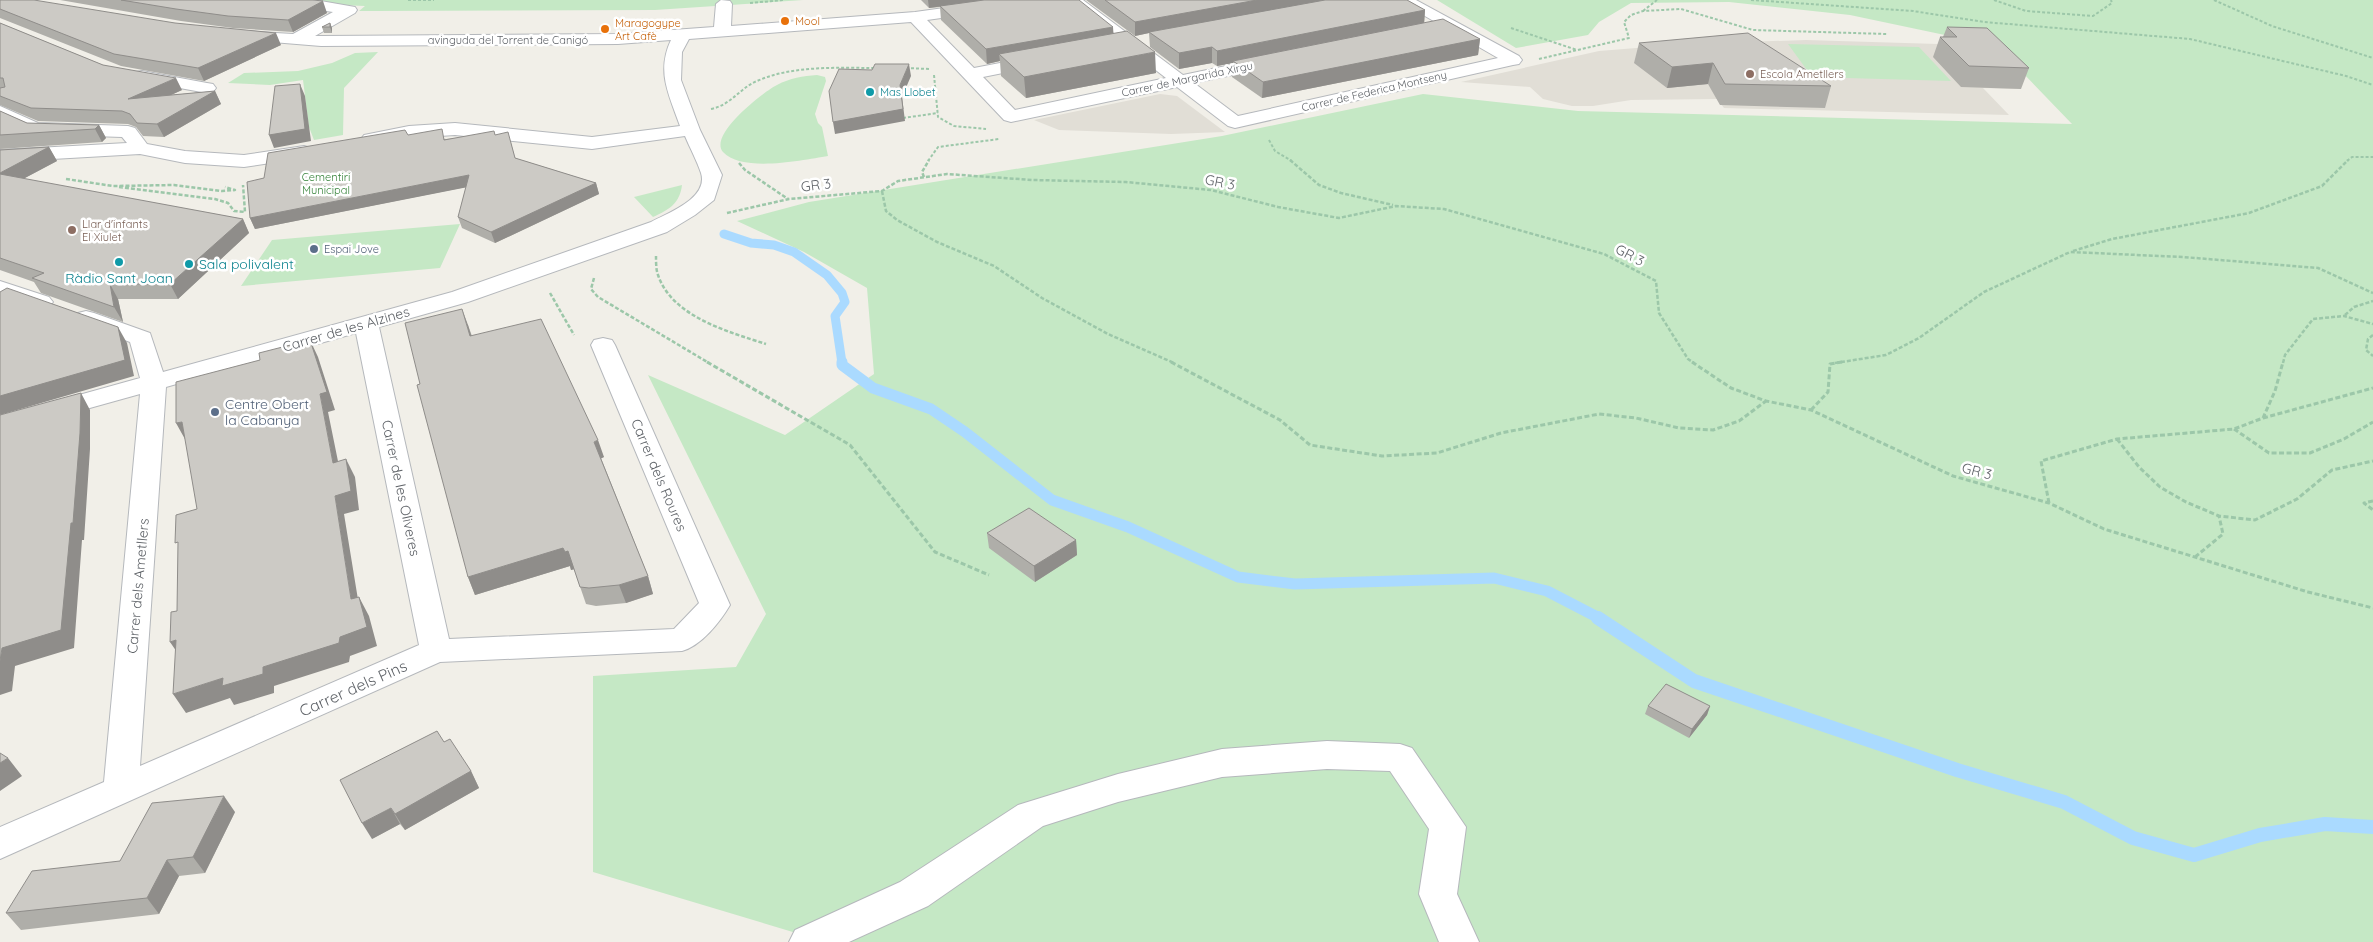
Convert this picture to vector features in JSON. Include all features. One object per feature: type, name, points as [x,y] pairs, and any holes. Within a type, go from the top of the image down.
[{"type":"street","points":[[285,0],[349,10],[294,40]]},
{"type":"street","name":"avinguda del Torrent de Canigó","points":[[224,34],[294,40],[618,39],[915,17],[1035,0]]},
{"type":"street","points":[[1073,0],[1235,122]]},
{"type":"street","points":[[1405,0],[1513,60]]},
{"type":"street","points":[[722,32],[724,4]]},
{"type":"street","points":[[915,17],[970,74],[1056,58]]},
{"type":"street","points":[[1429,30],[1452,25]]},
{"type":"street","name":"Carrer de les Alzines","points":[[0,425],[460,297],[659,227],[688,211],[707,196],[712,176],[687,121],[672,80],[674,52],[682,35]]},
{"type":"street","points":[[1114,48],[1152,40]]},
{"type":"street","name":"Carrer de Margarida Xirgu","points":[[970,74],[1011,116],[1285,59]]},
{"type":"street","name":"Carrer de Federica Montseny","points":[[1235,122],[1513,60]]},
{"type":"street","points":[[125,74],[207,88]]},
{"type":"street","points":[[0,112],[35,128],[128,132],[140,148]]},
{"type":"street","points":[[357,142],[409,132],[455,129],[546,140],[592,142],[687,121]]},
{"type":"street","points":[[0,156],[140,148],[185,157],[244,161],[320,149]]},
{"type":"street","points":[[3,292],[62,310],[141,338],[154,383]]},
{"type":"street","name":"Carrer de les Oliveres","points":[[366,324],[436,652]]},
{"type":"street","name":"Carrer dels Roures","points":[[603,345],[715,605]]},
{"type":"street","name":"Carrer dels Ametllers","points":[[121,790],[154,383]]},
{"type":"street","name":"Carrer dels Pins","points":[[0,844],[436,652],[682,640],[715,605]]},
{"type":"street","points":[[809,942],[914,894],[1031,815],[1118,788],[1222,763],[1327,755],[1400,758],[1411,773],[1448,827],[1438,894],[1459,942]]},
{"type":"path","points":[[408,0],[434,0]]},
{"type":"path","points":[[724,4],[784,0]]},
{"type":"path","points":[[1643,11],[1657,0]]},
{"type":"path","points":[[1751,0],[1913,11],[1984,22],[2126,32],[2190,39],[2346,76],[2373,85]]},
{"type":"path","points":[[1994,0],[2026,11],[2093,16],[2112,3],[2111,0]]},
{"type":"path","points":[[2214,0],[2272,26],[2373,58]]},
{"type":"path","points":[[1513,60],[1550,58],[1629,38],[1624,22],[1631,15],[1643,11],[1681,9],[1752,30],[1887,34]]},
{"type":"path","points":[[687,121],[734,100],[757,81],[799,71],[883,68]]},
{"type":"path","points":[[902,68],[930,69]]},
{"type":"path","points":[[713,114],[716,108]]},
{"type":"path","points":[[903,118],[938,113],[942,122],[948,125],[960,128],[990,129]]},
{"type":"path","points":[[1235,122],[1268,140],[1275,151],[1294,162],[1319,185],[1341,193],[1396,206]]},
{"type":"path","points":[[924,177],[922,172],[938,147],[999,139],[1005,135]]},
{"type":"path","points":[[1811,410],[1828,392],[1830,364],[1886,355],[1919,338],[1984,292],[2070,252],[2112,239],[2249,213],[2304,191],[2322,186],[2342,164],[2352,157],[2373,157]]},
{"type":"path","points":[[59,179],[130,190],[215,199],[228,203],[234,211],[245,212],[242,166],[244,161]]},
{"type":"path","name":"GR 3","points":[[739,163],[745,170],[789,199],[882,191],[898,181],[947,174],[1032,180],[1126,182],[1210,190],[1278,207],[1339,218],[1396,206],[1444,209],[1604,254],[1656,281],[1659,313],[1688,359],[1731,388],[1766,401],[1811,410],[1953,476],[2049,502],[2104,528],[2308,592],[2373,608]]},
{"type":"path","points":[[113,186],[166,185],[222,191],[243,190]]},
{"type":"path","points":[[214,185],[235,190]]},
{"type":"path","points":[[882,191],[886,210],[897,220],[937,242],[994,266],[1042,298],[1074,316],[1108,334],[1182,367],[1280,420],[1310,445],[1382,456],[1437,453],[1501,433],[1599,414],[1636,418],[1679,428],[1713,430],[1739,421],[1766,401]]},
{"type":"path","points":[[659,227],[654,270],[666,292],[688,311],[725,331],[766,344]]},
{"type":"path","points":[[2070,252],[2183,257],[2318,268],[2373,293]]},
{"type":"path","points":[[537,270],[575,337],[603,345]]},
{"type":"path","points":[[601,273],[593,279],[591,288],[598,297],[850,445],[935,552],[989,575]]},
{"type":"path","points":[[2344,316],[2354,307],[2373,301]]},
{"type":"path","points":[[2263,418],[2275,391],[2285,354],[2313,319],[2344,316],[2373,324]]},
{"type":"path","points":[[2373,335],[2368,339],[2366,350],[2373,356]]},
{"type":"path","points":[[2049,502],[2041,461],[2117,439],[2200,434],[2234,429],[2263,418],[2373,388]]},
{"type":"path","points":[[2234,429],[2269,453],[2310,453],[2344,439],[2373,422]]},
{"type":"path","points":[[2117,439],[2139,468],[2160,487],[2186,502],[2219,516],[2255,520],[2297,499],[2332,470],[2373,461]]},
{"type":"path","points":[[2373,501],[2364,503],[2373,510]]},
{"type":"path","points":[[2195,558],[2222,534],[2219,516]]},
{"type":"shaded area","name":"Escola Ametllers","points":[[1806,40],[1938,44],[1980,49],[2021,89],[1983,88],[2009,115],[1724,108],[1717,99],[1631,100],[1593,106],[1572,106],[1543,99],[1530,87],[1461,82],[1599,51],[1686,44]]},
{"type":"shaded area","points":[[1160,94],[1177,96],[1225,132],[1171,134],[1059,130],[1034,120]]},
{"type":"green space","points":[[309,0],[803,0],[655,10],[359,11],[365,6],[339,5]]},
{"type":"green space","points":[[1437,0],[2373,0],[2373,942],[826,942],[593,872],[593,676],[736,667],[766,614],[648,375],[785,435],[874,374],[867,288],[804,252],[737,221],[809,202],[1222,136],[1423,94],[1578,111],[2072,124],[1997,46],[1850,15],[1729,2],[1631,3],[1599,22],[1588,35],[1516,48]]},
{"type":"green space","points":[[1788,44],[1919,47],[1951,81],[1812,77]]},
{"type":"green space","points":[[378,52],[344,88],[343,135],[314,140],[309,127],[303,80],[270,85],[228,83],[244,73],[298,71],[332,63],[355,53]]},
{"type":"green space","points":[[817,75],[825,77],[826,81],[815,114],[818,123],[822,127],[828,156],[789,162],[758,164],[732,158],[723,152],[720,145],[723,135],[750,105],[770,89],[782,83],[797,78]]},
{"type":"green space","points":[[682,185],[679,197],[673,205],[653,217],[634,197]]},
{"type":"green space","points":[[460,224],[440,268],[241,286],[272,240]]},
{"type":"building","points":[[0,0],[34,0],[175,23],[276,33],[198,68],[114,54],[0,9]]},
{"type":"building","points":[[121,0],[323,1],[288,20],[228,16]]},
{"type":"building","points":[[984,0],[1079,0],[1113,27],[986,49],[940,6]]},
{"type":"building","points":[[1105,0],[1257,0],[1135,22]]},
{"type":"building","points":[[1325,0],[1407,0],[1425,10],[1217,51],[1212,47],[1179,53],[1149,32]]},
{"type":"building","points":[[1443,19],[1480,39],[1263,82],[1233,61]]},
{"type":"building","points":[[0,23],[103,65],[176,78],[128,99],[215,91],[157,124],[137,123],[130,114],[122,111],[31,108],[0,96],[0,88],[5,87],[3,78],[0,78]]},
{"type":"building","points":[[330,23],[330,27],[322,27]]},
{"type":"building","points":[[1947,27],[1987,28],[2029,68],[1969,66],[1940,37],[1957,37]]},
{"type":"building","points":[[1127,31],[1155,52],[1024,77],[999,54]]},
{"type":"building","points":[[1748,33],[1831,86],[1725,84],[1713,63],[1672,67],[1639,43]]},
{"type":"building","name":"Mas Llobet","points":[[875,64],[909,64],[900,85],[903,109],[833,122],[829,91],[839,69],[872,70]]},
{"type":"building","points":[[300,84],[305,129],[269,135],[275,86]]},
{"type":"building","points":[[0,111],[27,123],[99,125],[95,129],[0,135]]},
{"type":"building","name":"Cementiri Municipal","points":[[442,129],[444,140],[494,131],[495,135],[508,132],[515,158],[596,183],[491,232],[458,217],[469,175],[250,218],[247,182],[264,178],[268,153],[405,130],[408,135]]},
{"type":"building","points":[[49,147],[0,173],[0,150]]},
{"type":"building","points":[[0,174],[243,219],[170,284],[110,284],[114,307],[32,278],[44,273],[0,258]]},
{"type":"building","points":[[7,288],[118,327],[125,360],[0,396],[0,292]]},
{"type":"building","points":[[462,309],[470,336],[541,319],[598,440],[594,442],[648,576],[619,585],[580,587],[568,551],[565,552],[563,548],[468,577],[417,385],[420,384],[405,323]]},
{"type":"building","points":[[310,340],[327,392],[320,394],[333,463],[346,459],[351,491],[335,496],[351,599],[359,597],[367,627],[340,637],[339,643],[263,667],[263,674],[222,686],[223,678],[173,694],[176,640],[170,642],[171,612],[177,611],[178,542],[175,543],[176,515],[197,509],[182,422],[176,423],[176,382],[260,360],[259,353]]},
{"type":"building","points":[[81,393],[73,523],[71,523],[61,630],[2,648],[0,661],[0,415]]},
{"type":"building","points":[[1029,508],[1076,540],[1034,566],[987,533]]},
{"type":"building","points":[[1666,684],[1710,706],[1692,729],[1648,706]]},
{"type":"building","points":[[437,731],[444,742],[450,739],[471,771],[395,814],[391,808],[362,823],[340,780]]},
{"type":"building","points":[[0,753],[8,758],[0,763]]},
{"type":"building","points":[[224,796],[193,857],[167,860],[147,898],[6,913],[32,871],[120,861],[152,803]]},
{"type":"waterway","points":[[724,234],[751,243],[774,245],[794,252],[827,275],[842,293],[845,302],[835,316],[842,363]]},
{"type":"waterway","points":[[842,363],[842,365],[873,388],[931,409],[965,432],[1052,500],[1128,527],[1238,577],[1295,584],[1494,578],[1547,591],[1601,619]]},
{"type":"waterway","points":[[1598,618],[1694,681],[1957,770],[2064,802],[2133,838],[2194,855],[2260,835],[2325,824],[2373,827]]},
{"type":"place","name":"Mool","points":[[785,21]]},
{"type":"place","name":"Maragogype Art Cafè","points":[[605,29]]},
{"type":"place","name":"Escola Ametllers","points":[[1750,74]]},
{"type":"place","name":"Mas Llobet","points":[[870,92]]},
{"type":"place","name":"Llar d'infants El Xiulet","points":[[72,230]]},
{"type":"place","name":"Espai Jove","points":[[314,249]]},
{"type":"place","name":"Ràdio Sant Joan","points":[[119,262]]},
{"type":"place","name":"Sala polivalent","points":[[189,264]]},
{"type":"place","name":"Centre Obert la Cabanya","points":[[215,412]]}]
